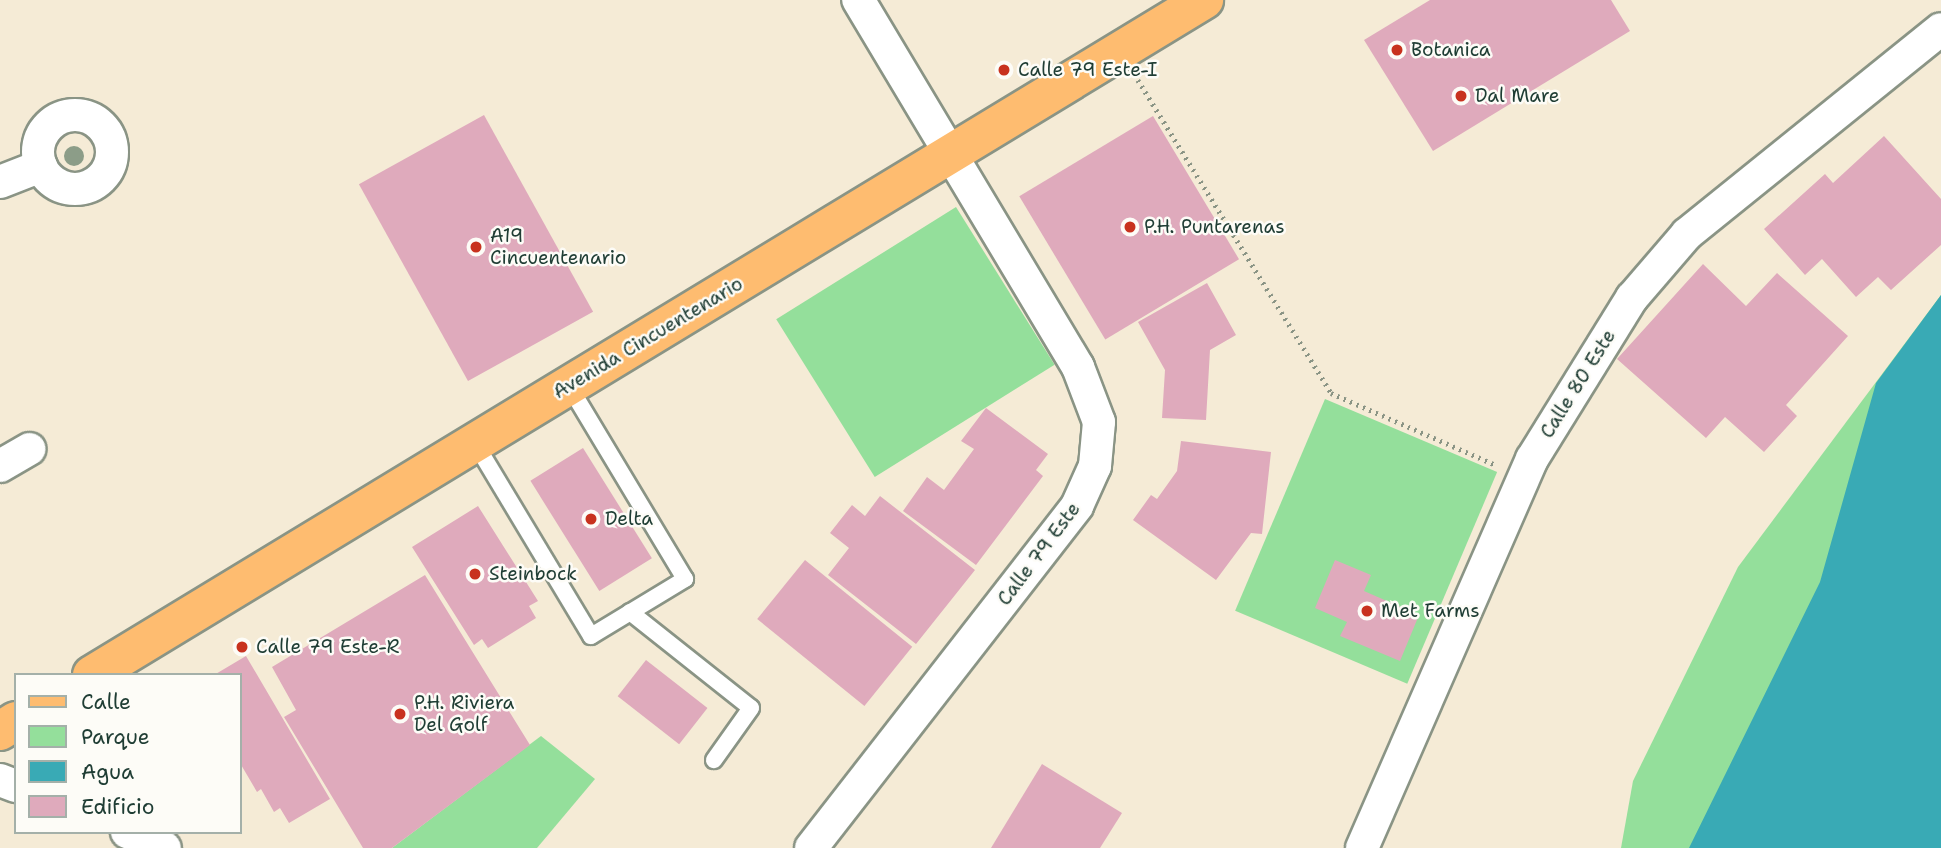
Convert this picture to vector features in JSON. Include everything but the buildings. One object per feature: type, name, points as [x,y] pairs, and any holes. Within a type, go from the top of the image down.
[{"type":"main road","name":"Avenida Cincuentenario","points":[[95,673],[1204,0]]},
{"type":"street","name":"Calle 79 Este","points":[[826,843],[1077,506],[1095,466],[1099,422],[1078,367],[953,153],[858,0]]},
{"type":"street","name":"Calle 80 Este","points":[[1362,848],[1532,459],[1632,298],[1686,234],[1941,29]]},
{"type":"street","points":[[0,182],[41,166]]},
{"type":"street","points":[[0,467],[29,449]]},
{"type":"street","points":[[132,834],[165,848]]},
{"type":"lane","points":[[475,443],[591,636],[685,579],[569,386]]},
{"type":"lane","points":[[630,612],[751,708],[714,760]]},
{"type":"path","points":[[1138,80],[1331,393],[1503,468]]},
{"type":"green space","points":[[956,207],[1055,365],[875,477],[776,319]]},
{"type":"green space","points":[[1941,295],[1941,848],[1621,848],[1633,781],[1738,567]]},
{"type":"green space","points":[[1325,399],[1497,472],[1407,684],[1235,611]]},
{"type":"green space","points":[[541,736],[595,779],[537,848],[392,848]]},
{"type":"water","points":[[1941,295],[1941,848],[1689,848],[1820,582],[1876,383]]},
{"type":"place","name":"Botanica","points":[[1397,50]]},
{"type":"place","name":"Calle 79 Este-I","points":[[1004,70]]},
{"type":"place","name":"Dal Mare","points":[[1461,96]]},
{"type":"place","name":"P.H. Puntarenas","points":[[1130,227]]},
{"type":"place","name":"A19 Cincuentenario","points":[[476,247]]},
{"type":"place","name":"Delta","points":[[591,519]]},
{"type":"place","name":"Steinbock","points":[[475,574]]},
{"type":"place","name":"Met Farms","points":[[1367,611]]},
{"type":"place","name":"Calle 79 Este-R","points":[[242,647]]},
{"type":"place","name":"P.H. Riviera Del Golf","points":[[400,714]]}]
